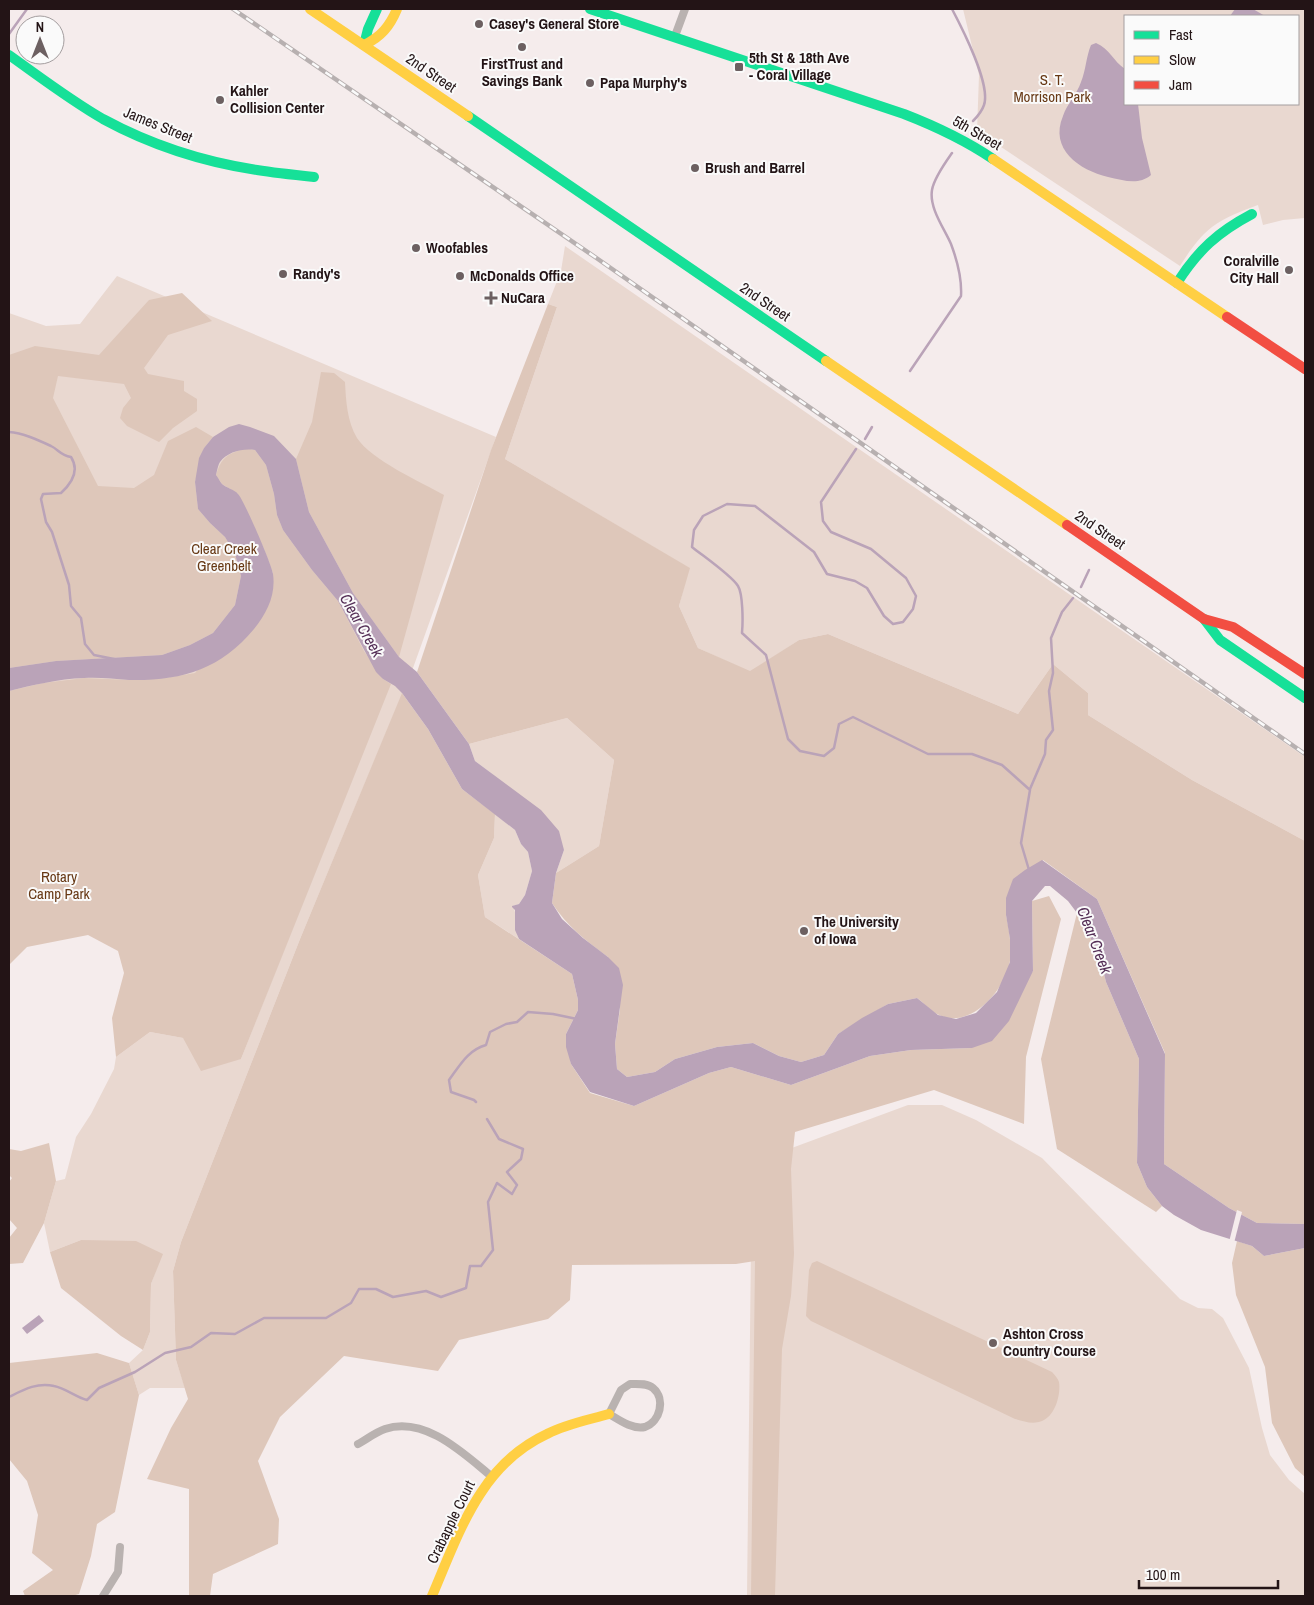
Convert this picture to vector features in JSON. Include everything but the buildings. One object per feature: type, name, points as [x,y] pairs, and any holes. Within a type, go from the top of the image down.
[{"type":"street","name":"2nd Street","points":[[310,9],[1204,619],[1232,627],[1305,674]]},
{"type":"street","points":[[364,46],[368,29],[377,9]]},
{"type":"street","points":[[364,46],[382,36],[389,28],[397,9]]},
{"type":"street","name":"5th Street","points":[[590,9],[901,113],[955,136],[977,148],[1305,370]]},
{"type":"street","points":[[675,36],[685,9]]},
{"type":"street","name":"James Street","points":[[9,55],[105,120],[157,143],[195,156],[248,169],[314,177]]},
{"type":"street","points":[[1177,284],[1194,257],[1214,237],[1229,226],[1252,214]]},
{"type":"street","name":"2nd Street","points":[[1204,619],[1220,640],[1305,698]]},
{"type":"street","points":[[630,1384],[644,1384],[653,1388],[659,1397],[658,1416],[652,1423],[644,1427],[631,1426],[609,1414],[621,1390],[630,1384]]},
{"type":"street","name":"Crabapple Court","points":[[432,1596],[470,1510],[491,1476],[515,1452],[542,1435],[609,1414]]},
{"type":"street","points":[[358,1444],[384,1429],[402,1426],[412,1428],[445,1440],[491,1476]]},
{"type":"street","points":[[103,1596],[118,1572],[120,1547]]},
{"type":"green space","name":"S. T. Morrison Park","points":[[963,9],[1305,9],[1305,218],[1283,220],[1263,225],[1258,205],[1234,214],[1207,231],[1194,245],[1180,266],[977,131],[979,75]]},
{"type":"green space","points":[[565,246],[1305,757],[1305,841],[1192,780],[1088,715],[1088,693],[1053,664],[1018,714],[828,634],[799,640],[750,672],[698,648],[679,606],[689,568],[505,459],[557,307],[548,304],[561,271]]},
{"type":"green space","name":"Clear Creek Greenbelt","points":[[117,276],[496,437],[413,668],[300,939],[181,1242],[173,1271],[176,1360],[185,1388],[150,1388],[139,1395],[129,1363],[143,1350],[150,1332],[151,1284],[162,1254],[81,1240],[50,1252],[44,1223],[56,1181],[65,1179],[76,1137],[91,1114],[114,1069],[116,1057],[150,1032],[183,1038],[241,1059],[296,919],[284,932],[9,936],[9,313],[46,326],[80,324]]},
{"type":"green space","points":[[182,293],[212,321],[168,335],[144,368],[148,374],[184,381],[184,391],[197,399],[197,411],[173,428],[159,442],[127,426],[120,418],[123,408],[131,398],[124,384],[58,376],[53,398],[98,486],[134,488],[154,475],[168,441],[196,427],[213,437],[204,448],[195,482],[198,509],[225,537],[235,554],[241,576],[235,605],[213,633],[190,645],[162,655],[56,661],[9,668],[9,355],[35,346],[99,355],[149,300]]},
{"type":"green space","points":[[548,304],[557,307],[505,459],[690,568],[679,606],[698,648],[750,671],[799,640],[828,634],[1018,714],[1053,664],[1088,693],[1088,715],[1192,780],[1305,841],[1305,1224],[1257,1223],[1229,1208],[1164,1164],[1165,1053],[1097,899],[1043,860],[1006,915],[1011,950],[1007,972],[994,995],[974,1012],[963,1017],[951,1018],[936,1014],[917,998],[888,1004],[838,1034],[824,1055],[801,1062],[779,1056],[753,1043],[717,1047],[675,1059],[655,1072],[627,1077],[617,1069],[615,1044],[620,1009],[608,957],[577,933],[552,903],[556,873],[599,846],[614,760],[567,718],[469,744],[417,672],[491,450]]},
{"type":"green space","points":[[321,372],[334,373],[345,382],[351,425],[357,438],[364,446],[385,462],[444,495],[399,657],[353,593],[309,512],[296,459],[312,422]]},
{"type":"green space","name":"Rotary Camp Park","points":[[245,448],[255,450],[266,465],[274,494],[277,515],[283,530],[312,570],[338,601],[364,651],[383,679],[391,684],[241,1059],[201,1071],[183,1038],[150,1032],[116,1057],[112,1018],[124,973],[118,951],[88,935],[27,947],[9,965],[9,691],[43,683],[84,678],[132,680],[165,678],[195,673],[273,573],[238,494],[222,484],[216,475],[226,457]]},
{"type":"green space","points":[[402,693],[428,729],[462,789],[495,814],[494,838],[478,875],[485,917],[572,974],[578,1000],[578,1010],[566,1034],[571,1064],[590,1093],[634,1106],[709,1073],[731,1067],[791,1085],[870,1056],[911,1050],[972,1048],[1033,971],[1032,901],[1049,896],[1061,919],[1026,1057],[1024,1124],[934,1090],[795,1132],[791,1169],[794,1254],[791,1296],[782,1349],[775,1596],[751,1596],[755,1261],[736,1264],[572,1265],[570,1300],[548,1319],[459,1340],[438,1371],[344,1356],[280,1417],[258,1461],[279,1519],[278,1544],[213,1574],[210,1596],[189,1596],[189,1489],[147,1479],[171,1428],[188,1399],[176,1360],[173,1271],[181,1242],[300,939]]},
{"type":"green space","points":[[567,718],[614,760],[599,846],[556,873],[564,850],[491,773],[475,761],[469,744]]},
{"type":"green space","points":[[495,814],[515,830],[521,844],[528,852],[532,871],[525,895],[519,904],[513,906],[519,939],[485,917],[478,875],[494,838]]},
{"type":"green space","points":[[1077,913],[1099,954],[1106,982],[1139,1059],[1137,1163],[1147,1187],[1162,1206],[1156,1212],[1057,1149],[1041,1059]]},
{"type":"green space","name":"Ashton Cross Country Course","points":[[908,1105],[942,1105],[976,1120],[1042,1158],[1180,1299],[1198,1308],[1212,1309],[1223,1318],[1249,1368],[1270,1455],[1289,1480],[1305,1494],[1305,1596],[747,1596],[751,1246],[762,1159]]},
{"type":"green space","points":[[49,1143],[56,1181],[44,1223],[23,1263],[9,1264],[9,1238],[17,1228],[9,1219],[9,1182],[12,1178],[9,1175],[9,1149],[21,1151]]},
{"type":"green space","points":[[81,1240],[136,1241],[163,1254],[151,1284],[150,1332],[143,1350],[121,1336],[61,1288],[50,1252]]},
{"type":"green space","points":[[1237,1241],[1252,1246],[1264,1256],[1305,1248],[1305,1477],[1295,1468],[1272,1423],[1265,1367],[1236,1295],[1232,1263]]},
{"type":"green space","points":[[817,1261],[1052,1372],[1059,1381],[1058,1399],[1054,1410],[1047,1418],[1035,1423],[1015,1419],[811,1321],[806,1316],[809,1270],[812,1263]]},
{"type":"green space","points":[[97,1353],[129,1363],[139,1395],[115,1512],[97,1524],[91,1556],[79,1594],[72,1596],[25,1596],[23,1591],[53,1570],[32,1553],[38,1515],[27,1481],[9,1459],[9,1363]]},
{"type":"water","points":[[1235,9],[1253,9],[1263,15],[1231,15]]},
{"type":"water","points":[[1096,43],[1105,48],[1124,68],[1124,105],[1138,105],[1142,138],[1151,175],[1141,180],[1119,180],[1097,174],[1077,163],[1063,148],[1060,128],[1063,116],[1081,82],[1091,45]]},
{"type":"water","name":"Clear Creek","points":[[239,424],[274,436],[296,459],[309,512],[353,593],[399,657],[417,672],[469,744],[475,761],[541,810],[559,831],[564,850],[556,873],[552,903],[562,919],[619,968],[623,985],[615,1044],[617,1069],[627,1077],[655,1072],[675,1059],[717,1047],[753,1043],[779,1056],[801,1062],[824,1055],[838,1034],[862,1018],[888,1004],[917,998],[938,1015],[956,1019],[976,1013],[997,992],[1010,962],[1006,898],[1013,879],[1042,860],[1097,899],[1165,1054],[1164,1164],[1229,1208],[1257,1223],[1305,1224],[1305,1248],[1264,1256],[1252,1246],[1201,1230],[1174,1215],[1162,1206],[1147,1187],[1137,1163],[1139,1059],[1106,982],[1099,954],[1077,913],[1068,901],[1050,886],[1045,886],[1032,901],[1033,971],[1009,1021],[992,1041],[972,1048],[911,1050],[870,1056],[791,1085],[731,1067],[709,1073],[634,1106],[590,1092],[571,1064],[566,1047],[566,1034],[578,1010],[578,1000],[572,974],[519,939],[515,930],[515,910],[512,906],[519,904],[525,895],[532,871],[528,852],[521,844],[515,830],[462,789],[428,729],[402,693],[376,672],[338,601],[312,570],[283,530],[277,515],[274,494],[266,465],[255,450],[240,450],[231,453],[219,463],[216,475],[222,484],[236,492],[241,499],[263,546],[273,574],[272,596],[267,610],[254,629],[241,643],[213,663],[182,675],[148,680],[74,679],[9,691],[9,668],[56,661],[162,655],[190,645],[213,633],[235,605],[241,576],[235,554],[225,537],[198,509],[195,482],[199,458],[204,448],[213,437],[229,427]]},
{"type":"water","points":[[39,1315],[44,1321],[27,1334],[22,1328]]},
{"type":"pier","points":[[1237,1210],[1242,1212],[1234,1243],[1229,1242]]},
{"type":"waterway","points":[[9,34],[27,9]]},
{"type":"waterway","points":[[952,9],[980,71],[983,84],[984,105],[973,121]]},
{"type":"waterway","points":[[910,371],[961,296],[960,276],[955,256],[935,211],[932,197],[935,181],[952,153]]},
{"type":"waterway","points":[[865,439],[872,427]]},
{"type":"waterway","points":[[9,432],[36,439],[71,457],[74,462],[74,476],[65,489],[61,493],[43,494],[41,499],[46,522],[52,532],[69,585],[71,606],[81,618],[85,644],[94,655],[114,659]]},
{"type":"waterway","points":[[856,449],[821,502],[823,521],[831,532],[871,549],[906,578],[916,596],[913,609],[903,622],[893,624],[884,616],[867,588],[855,581],[827,574],[814,552],[755,506],[727,504],[703,516],[694,530],[692,547],[723,571],[738,586],[742,601],[742,633],[766,655],[788,739],[800,751],[824,756],[834,748],[839,724],[853,717],[928,754],[972,754],[1002,765],[1030,790],[1021,843],[1029,870]]},
{"type":"waterway","points":[[1081,587],[1089,570]]},
{"type":"waterway","points":[[1030,789],[1045,754],[1046,740],[1053,730],[1049,691],[1053,673],[1051,638],[1062,612],[1073,598]]},
{"type":"waterway","points":[[476,1102],[451,1092],[449,1080],[469,1054],[486,1045],[490,1032],[506,1024],[517,1022],[528,1012],[553,1014],[577,1019]]},
{"type":"waterway","points":[[9,1397],[30,1387],[48,1385],[87,1400],[99,1388],[135,1372],[165,1353],[191,1347],[211,1333],[235,1334],[264,1318],[326,1318],[351,1303],[359,1289],[376,1289],[393,1297],[426,1291],[441,1297],[466,1288],[470,1266],[481,1266],[493,1250],[488,1202],[497,1183],[512,1194],[517,1185],[507,1172],[521,1159],[523,1149],[499,1139],[487,1119]]},
{"type":"railway","points":[[233,9],[595,257],[1305,754]]},
{"type":"traffic: fast","points":[[364,45],[368,29],[377,9]]},
{"type":"traffic: fast","points":[[590,9],[904,114],[950,134],[993,159]]},
{"type":"traffic: fast","points":[[9,55],[91,112],[140,137],[178,151],[237,167],[314,177]]},
{"type":"traffic: fast","points":[[468,116],[826,361]]},
{"type":"traffic: fast","points":[[1177,283],[1201,251],[1219,235],[1252,214]]},
{"type":"traffic: fast","points":[[1204,619],[1220,640],[1305,698]]},
{"type":"traffic: slow","points":[[310,9],[468,116]]},
{"type":"traffic: slow","points":[[364,45],[384,30],[397,9]]},
{"type":"traffic: slow","points":[[993,159],[1227,317]]},
{"type":"traffic: slow","points":[[826,361],[1067,525]]},
{"type":"traffic: slow","points":[[432,1596],[452,1548],[474,1503],[488,1482],[505,1464],[524,1447],[547,1434],[577,1422],[609,1414]]},
{"type":"traffic: jam","points":[[1227,317],[1305,369]]},
{"type":"traffic: jam","points":[[1067,525],[1204,619],[1233,627],[1305,674]]},
{"type":"place","name":"Casey's General Store","points":[[479,24]]},
{"type":"place","name":"FirstTrust and Savings Bank","points":[[522,47]]},
{"type":"place","name":"5th St & 18th Ave - Coral Village","points":[[739,67]]},
{"type":"place","name":"Papa Murphy's","points":[[590,83]]},
{"type":"place","name":"Kahler Collision Center","points":[[220,100]]},
{"type":"place","name":"Brush and Barrel","points":[[695,168]]},
{"type":"place","name":"Woofables","points":[[416,248]]},
{"type":"place","name":"Coralville City Hall","points":[[1289,270]]},
{"type":"place","name":"Randy's","points":[[283,274]]},
{"type":"place","name":"McDonalds Office","points":[[460,276]]},
{"type":"place","name":"NuCara","points":[[491,298]]},
{"type":"place","name":"The University of Iowa","points":[[804,931]]},
{"type":"place","name":"Ashton Cross Country Course","points":[[993,1343]]}]
